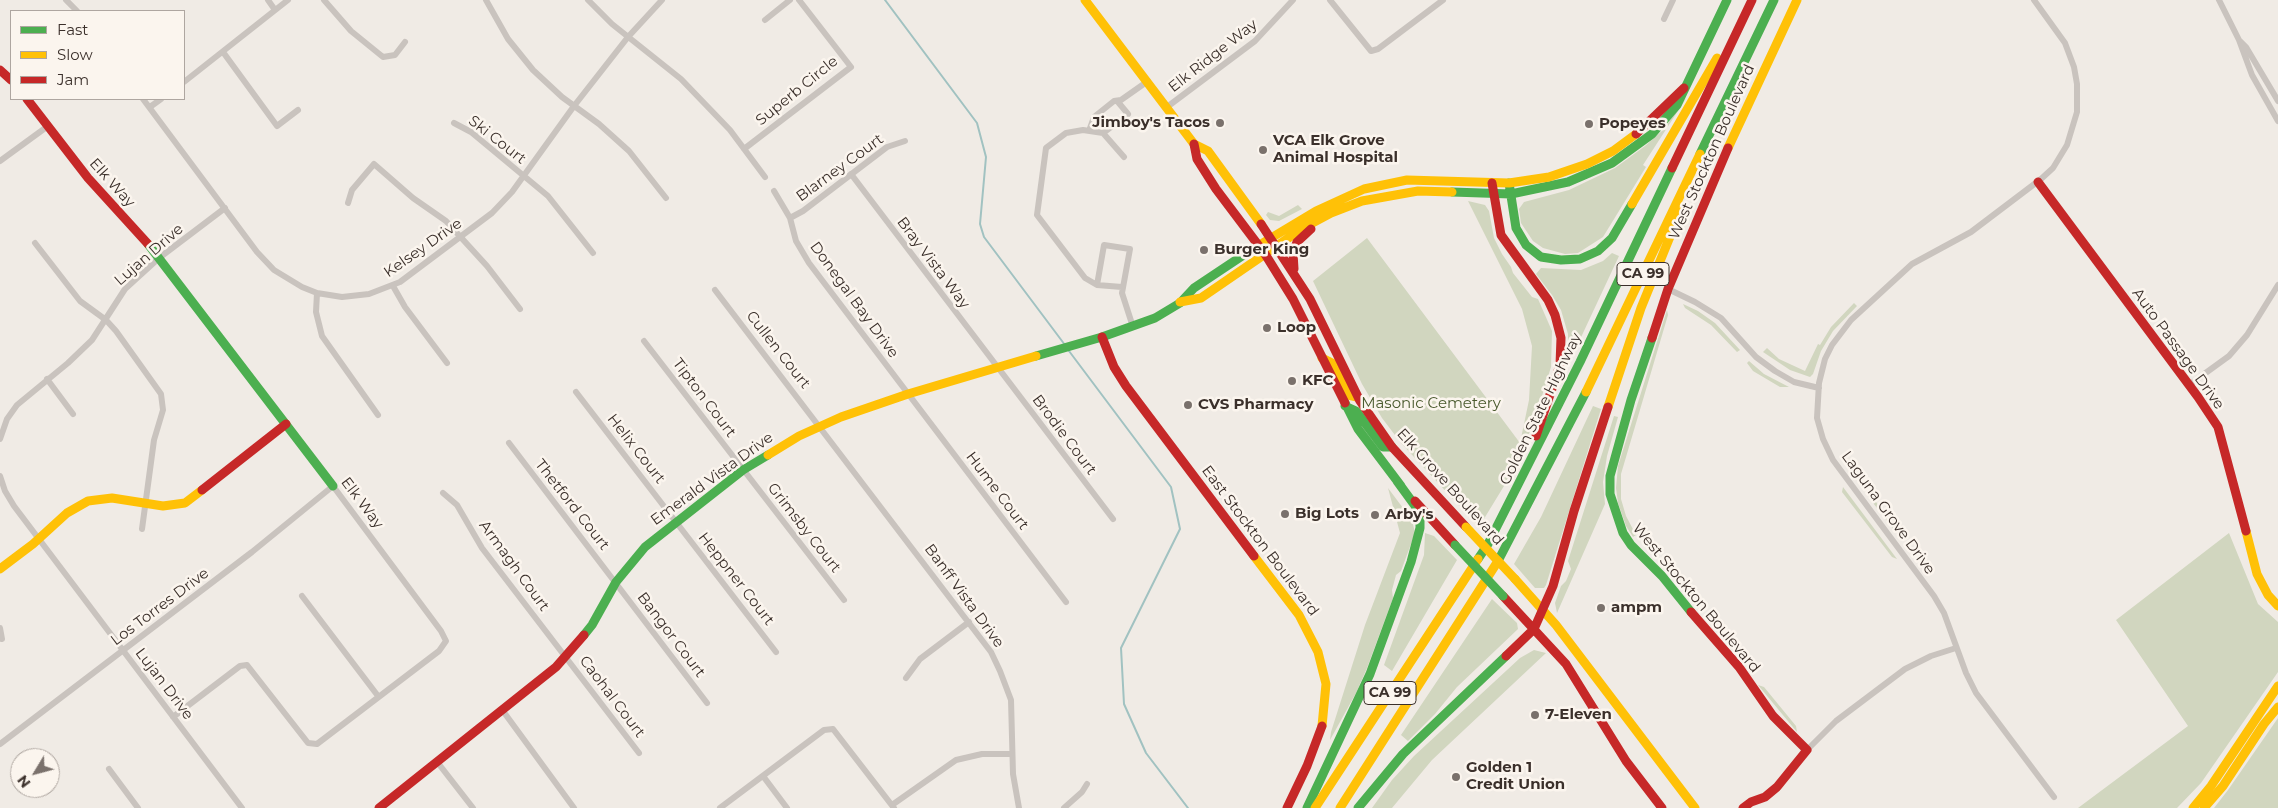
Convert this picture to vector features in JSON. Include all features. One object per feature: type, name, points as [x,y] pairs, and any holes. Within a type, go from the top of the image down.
[{"type":"main road","name":"Elk Grove Boulevard","points":[[1085,0],[1194,144],[1197,158],[1207,174],[1265,254],[1293,299],[1345,406],[1368,444],[1397,481],[1566,664],[1626,761],[1662,808]]},
{"type":"main road","points":[[1277,246],[1331,213],[1376,198],[1418,191],[1510,194],[1568,182],[1592,173],[1620,157],[1652,134],[1665,121],[1677,105],[1727,0]]},
{"type":"main road","points":[[1509,183],[1516,228],[1526,245],[1541,257],[1561,260],[1580,259],[1598,251],[1612,238],[1751,0]]},
{"type":"main road","name":"Golden State Highway","points":[[1315,808],[1488,544],[1580,362],[1751,0]]},
{"type":"main road","name":"Golden State Highway","points":[[1340,808],[1501,556],[1580,404],[1774,0]]},
{"type":"main road","name":"West Stockton Boulevard","points":[[1797,0],[1746,109],[1668,289],[1611,467],[1610,494],[1623,533],[1631,545],[1662,576],[1710,636],[1739,667],[1773,716],[1807,750]]},
{"type":"main road","points":[[0,70],[10,79]]},
{"type":"main road","points":[[1271,237],[1316,211],[1364,188],[1407,180],[1509,183],[1549,177],[1587,164],[1618,147],[1645,127],[1684,88]]},
{"type":"main road","name":"Elk Way","points":[[28,100],[88,178],[122,214],[159,258],[333,486]]},
{"type":"main road","points":[[1620,157],[1645,135],[1645,127]]},
{"type":"main road","points":[[1358,808],[1402,754],[1534,629],[1552,586],[1577,502],[1641,308],[1710,136]]},
{"type":"main road","name":"Elk Grove Boulevard","points":[[1194,144],[1208,152],[1294,270],[1357,397],[1392,447],[1543,610],[1694,808]]},
{"type":"main road","points":[[1376,198],[1380,192],[1395,188],[1407,180]]},
{"type":"main road","name":"Auto Passage Drive","points":[[2038,182],[2218,427],[2257,574],[2268,595],[2278,606]]},
{"type":"main road","points":[[1492,183],[1501,235],[1548,300],[1555,315],[1561,338],[1560,365],[1554,386],[1517,488]]},
{"type":"main road","points":[[1294,270],[1293,253],[1297,242],[1331,213]]},
{"type":"main road","name":"Emerald Vista Drive","points":[[378,808],[438,763],[556,667],[592,625],[616,582],[645,547],[743,470],[778,447],[820,426],[908,394],[1102,337],[1155,318],[1180,302],[1194,288],[1271,237]]},
{"type":"main road","name":"Emerald Vista Drive","points":[[1180,302],[1201,298],[1277,246]]},
{"type":"main road","name":"East Stockton Boulevard","points":[[1102,337],[1112,362],[1126,386],[1299,615],[1318,652],[1326,684],[1324,722],[1307,766],[1287,808]]},
{"type":"main road","points":[[1322,358],[1332,363],[1348,395],[1357,397]]},
{"type":"main road","points":[[1345,406],[1356,411],[1383,447],[1392,447]]},
{"type":"main road","points":[[0,569],[66,513],[88,501],[112,498],[170,506],[185,503],[286,424]]},
{"type":"main road","points":[[1308,808],[1370,674],[1411,562],[1420,528],[1420,520],[1416,508],[1397,481]]},
{"type":"main road","points":[[2193,808],[2278,686]]},
{"type":"main road","points":[[2204,808],[2223,786],[2264,724],[2278,707]]},
{"type":"main road","points":[[1743,808],[1764,797],[1784,780],[1807,750]]},
{"type":"main road","points":[[1760,808],[1764,797]]},
{"type":"street","points":[[66,0],[76,10]]},
{"type":"street","points":[[268,0],[275,10]]},
{"type":"street","points":[[185,81],[288,0]]},
{"type":"street","points":[[324,0],[351,32],[383,57],[395,55],[405,42]]},
{"type":"street","points":[[486,0],[498,23],[520,55],[547,84],[599,124],[629,151],[666,198]]},
{"type":"street","points":[[588,0],[612,24],[681,79],[719,118],[764,177]]},
{"type":"street","name":"Kelsey Drive","points":[[144,100],[257,252],[274,270],[302,287],[317,293],[342,297],[360,296],[393,286],[492,213],[523,176],[628,37],[662,0]]},
{"type":"street","points":[[765,20],[790,0]]},
{"type":"street","name":"Superb Circle","points":[[744,149],[851,67],[799,0]]},
{"type":"street","name":"Elk Ridge Way","points":[[1167,107],[1255,41],[1292,0]]},
{"type":"street","points":[[1330,0],[1371,51],[1378,49],[1434,3],[1443,0]]},
{"type":"street","points":[[1664,19],[1673,0]]},
{"type":"street","name":"Laguna Grove Drive","points":[[2034,0],[2065,43],[2076,76],[2078,99],[2075,123],[2067,145],[2053,168],[2038,182],[1971,232],[1912,264],[1851,320],[1832,345],[1822,369],[1817,418],[1823,439],[1833,460],[1934,596],[1948,623],[1966,673],[1984,704],[2054,797]]},
{"type":"street","points":[[2219,0],[2239,40],[2252,75],[2278,121]]},
{"type":"street","points":[[2239,40],[2246,47],[2278,102]]},
{"type":"street","points":[[223,52],[278,126],[298,110]]},
{"type":"street","points":[[1089,131],[1094,117],[1114,101],[1118,102],[1148,81]]},
{"type":"street","points":[[150,107],[160,100]]},
{"type":"street","points":[[1103,133],[1128,114],[1118,102]]},
{"type":"street","name":"Ski Court","points":[[454,123],[471,132],[558,208],[593,253]]},
{"type":"street","points":[[0,162],[48,126]]},
{"type":"street","points":[[1122,287],[1097,285],[1082,275],[1037,215],[1046,148],[1066,133],[1089,131],[1103,133],[1124,157]]},
{"type":"street","name":"Blarney Court","points":[[790,218],[887,147],[905,141]]},
{"type":"street","points":[[348,203],[352,190],[374,164],[413,198],[446,221],[487,266],[520,309]]},
{"type":"street","name":"Bray Vista Way","points":[[851,174],[996,367]]},
{"type":"street","name":"Donegal Bay Drive","points":[[774,191],[790,218],[796,241],[804,256],[908,394]]},
{"type":"street","name":"Lujan Drive","points":[[0,439],[7,419],[17,405],[80,352],[106,320],[125,289],[159,258],[225,208]]},
{"type":"street","points":[[35,244],[80,301],[106,320],[158,387],[163,402],[162,418],[154,440],[142,529]]},
{"type":"street","points":[[1097,285],[1104,245],[1130,248],[1122,293],[1133,327]]},
{"type":"street","points":[[2189,385],[2229,356],[2246,335],[2278,285]]},
{"type":"street","points":[[393,286],[405,307],[447,363]]},
{"type":"street","points":[[1668,289],[1695,302],[1721,318],[1756,356],[1775,371],[1794,382],[1819,388]]},
{"type":"street","name":"Cullen Court","points":[[716,290],[820,426]]},
{"type":"street","points":[[317,293],[316,312],[322,336],[378,415]]},
{"type":"street","name":"Tipton Court","points":[[644,341],[743,470]]},
{"type":"street","name":"Brodie Court","points":[[996,367],[1113,519]]},
{"type":"street","points":[[47,379],[73,414]]},
{"type":"street","name":"Helix Court","points":[[576,392],[676,521]]},
{"type":"street","name":"Hume Court","points":[[908,394],[1066,602]]},
{"type":"street","name":"Banff Vista Drive","points":[[820,426],[991,652],[1008,690],[1013,717],[1012,754],[1014,784],[1019,808]]},
{"type":"street","name":"Thetford Court","points":[[509,443],[616,582]]},
{"type":"street","name":"Grimsby Court","points":[[743,470],[844,600]]},
{"type":"street","name":"Lujan Drive","points":[[0,476],[9,499],[239,807]]},
{"type":"street","name":"Los Torres Drive","points":[[0,744],[252,552],[333,486]]},
{"type":"street","name":"Elk Way","points":[[173,717],[240,666],[247,665],[308,743],[316,744],[439,651],[446,641],[441,631],[333,486]]},
{"type":"street","name":"Armagh Court","points":[[442,493],[457,506],[482,548],[565,655]]},
{"type":"street","name":"Heppner Court","points":[[676,521],[776,652]]},
{"type":"street","name":"Bangor Court","points":[[616,582],[707,702]]},
{"type":"street","points":[[302,596],[378,696]]},
{"type":"street","points":[[906,678],[920,659],[969,622]]},
{"type":"street","points":[[0,628],[2,639]]},
{"type":"street","points":[[1807,750],[1836,720],[1905,669],[1931,656],[1956,648]]},
{"type":"street","name":"Caohal Court","points":[[565,655],[639,753]]},
{"type":"street","points":[[503,711],[574,808]]},
{"type":"street","points":[[720,808],[824,730],[833,729],[893,806],[956,760],[982,754],[1012,754]]},
{"type":"street","points":[[438,763],[473,808]]},
{"type":"street","points":[[109,770],[138,808]]},
{"type":"street","points":[[763,776],[787,808]]},
{"type":"street","points":[[1064,808],[1082,792],[1087,784]]},
{"type":"green space","points":[[1687,97],[1643,165],[1646,167],[1603,237],[1578,253],[1565,254],[1543,248],[1533,241],[1521,223],[1519,209],[1524,202],[1569,190],[1615,168],[1662,131]]},
{"type":"green space","name":"Masonic Cemetery","points":[[1468,201],[1485,205],[1489,211],[1494,238],[1502,254],[1513,273],[1532,297],[1538,299],[1552,331],[1551,367],[1533,425],[1504,486],[1479,527],[1401,443],[1382,418],[1362,384],[1313,281],[1367,238],[1520,443],[1529,400],[1532,346],[1522,309]]},
{"type":"green space","points":[[1298,205],[1302,209],[1279,221],[1270,220],[1266,215],[1268,212],[1279,216]]},
{"type":"green space","points":[[1612,253],[1619,256],[1576,348],[1568,346],[1568,334],[1561,310],[1536,274],[1541,268],[1581,270],[1603,261]]},
{"type":"green space","points":[[1854,303],[1857,306],[1833,331],[1821,351],[1813,374],[1810,377],[1790,370],[1763,352],[1767,348],[1779,359],[1805,371],[1818,344],[1820,345],[1831,327]]},
{"type":"green space","points":[[1683,304],[1698,311],[1715,323],[1740,350],[1737,352],[1711,325],[1685,308]]},
{"type":"green space","points":[[1667,310],[1668,315],[1621,474],[1621,499],[1626,516],[1636,535],[1633,537],[1626,526],[1618,503],[1616,488],[1618,466]]},
{"type":"green space","points":[[1749,361],[1764,374],[1789,387],[1780,387],[1753,371],[1747,363]]},
{"type":"green space","points":[[1593,406],[1601,409],[1546,585],[1544,588],[1535,588],[1514,564],[1541,517]]},
{"type":"green space","points":[[1614,416],[1618,417],[1607,456],[1603,482],[1605,504],[1557,613],[1555,603],[1561,586],[1566,581],[1571,569],[1568,561]]},
{"type":"green space","points":[[1843,487],[1897,559],[1892,557],[1842,492]]},
{"type":"green space","points":[[1388,488],[1412,520],[1415,533],[1401,571],[1396,575],[1392,590],[1393,598],[1367,668],[1356,693],[1330,740],[1365,625],[1400,533]]},
{"type":"green space","points":[[1870,494],[1894,526],[1893,529],[1867,495]]},
{"type":"green space","points":[[1425,533],[1434,536],[1457,560],[1392,671],[1384,665],[1424,555]]},
{"type":"green space","points":[[2229,533],[2258,604],[2278,622],[2278,672],[2201,783],[2177,808],[2078,808],[2188,726],[2116,620]]},
{"type":"green space","points":[[1492,599],[1517,623],[1518,629],[1457,687],[1435,714],[1408,741],[1401,735]]},
{"type":"green space","points":[[1534,650],[1546,653],[1432,760],[1392,808],[1372,808],[1392,780],[1414,756],[1520,658]]},
{"type":"green space","points":[[1758,685],[1764,687],[1796,726],[1797,732]]},
{"type":"green space","points":[[2278,718],[2278,808],[2214,808],[2228,790]]},
{"type":"waterway","points":[[885,0],[977,123],[986,157],[980,224],[984,237],[1065,345]]},
{"type":"waterway","points":[[1069,351],[1171,487],[1180,529],[1121,648],[1124,704],[1146,753],[1188,808]]},
{"type":"traffic: fast","points":[[1452,192],[1511,194],[1568,182],[1612,163],[1652,134],[1677,105],[1727,0]]},
{"type":"traffic: fast","points":[[1700,154],[1774,0]]},
{"type":"traffic: fast","points":[[1478,559],[1488,544],[1580,362],[1672,168]]},
{"type":"traffic: fast","points":[[1509,183],[1516,228],[1526,245],[1541,257],[1561,260],[1580,259],[1598,251],[1612,238],[1632,204]]},
{"type":"traffic: fast","points":[[148,244],[333,486]]},
{"type":"traffic: fast","points":[[1036,356],[1102,337],[1155,318],[1180,303],[1194,288],[1251,250]]},
{"type":"traffic: fast","points":[[1652,338],[1631,400],[1610,476],[1610,494],[1623,533],[1631,545],[1662,576],[1691,612]]},
{"type":"traffic: fast","points":[[1498,561],[1586,392]]},
{"type":"traffic: fast","points":[[1345,403],[1358,429],[1401,486]]},
{"type":"traffic: fast","points":[[1345,406],[1356,411],[1383,447],[1392,447]]},
{"type":"traffic: fast","points":[[584,635],[592,625],[616,582],[645,547],[743,470],[768,455]]},
{"type":"traffic: fast","points":[[1307,808],[1370,674],[1411,562],[1420,528],[1420,520],[1416,507],[1397,481]]},
{"type":"traffic: fast","points":[[1455,545],[1503,596]]},
{"type":"traffic: fast","points":[[1358,808],[1403,754],[1506,656]]},
{"type":"traffic: slow","points":[[1085,0],[1194,144],[1208,151],[1261,224]]},
{"type":"traffic: slow","points":[[1728,148],[1797,0]]},
{"type":"traffic: slow","points":[[1632,204],[1717,58]]},
{"type":"traffic: slow","points":[[1251,250],[1316,211],[1364,189],[1407,180],[1509,183],[1549,177],[1587,164],[1613,151],[1636,134]]},
{"type":"traffic: slow","points":[[1586,392],[1700,154]]},
{"type":"traffic: slow","points":[[1180,302],[1201,298],[1303,228],[1331,213],[1362,201],[1418,191],[1452,192]]},
{"type":"traffic: slow","points":[[1608,407],[1641,308],[1680,212]]},
{"type":"traffic: slow","points":[[768,455],[799,436],[841,417],[908,394],[1036,356]]},
{"type":"traffic: slow","points":[[1322,358],[1332,363],[1348,395],[1357,397]]},
{"type":"traffic: slow","points":[[0,569],[33,544],[67,513],[88,501],[112,498],[163,506],[185,503],[202,490]]},
{"type":"traffic: slow","points":[[1466,527],[1515,579]]},
{"type":"traffic: slow","points":[[2246,531],[2257,574],[2268,595],[2278,606]]},
{"type":"traffic: slow","points":[[1254,556],[1299,615],[1318,652],[1326,684],[1322,726]]},
{"type":"traffic: slow","points":[[1315,808],[1478,559]]},
{"type":"traffic: slow","points":[[1340,808],[1498,561]]},
{"type":"traffic: slow","points":[[1515,579],[1556,625],[1695,808]]},
{"type":"traffic: slow","points":[[2193,808],[2211,786],[2278,686]]},
{"type":"traffic: slow","points":[[2204,808],[2223,786],[2264,724],[2278,707]]},
{"type":"traffic: jam","points":[[1672,168],[1752,0]]},
{"type":"traffic: jam","points":[[0,70],[10,79]]},
{"type":"traffic: jam","points":[[1636,134],[1684,88]]},
{"type":"traffic: jam","points":[[28,100],[88,178],[148,244]]},
{"type":"traffic: jam","points":[[1194,144],[1197,159],[1216,189],[1265,254],[1293,299],[1345,403]]},
{"type":"traffic: jam","points":[[1652,338],[1668,289],[1728,148]]},
{"type":"traffic: jam","points":[[2038,182],[2198,397],[2218,427],[2246,531]]},
{"type":"traffic: jam","points":[[1492,183],[1501,235],[1548,300],[1555,315],[1561,338],[1560,365],[1536,436]]},
{"type":"traffic: jam","points":[[1261,224],[1310,299],[1360,401],[1392,447],[1466,527]]},
{"type":"traffic: jam","points":[[1294,269],[1293,253],[1297,242],[1311,229]]},
{"type":"traffic: jam","points":[[1102,337],[1114,367],[1126,386],[1254,556]]},
{"type":"traffic: jam","points":[[1506,656],[1534,629],[1553,586],[1574,511],[1608,407]]},
{"type":"traffic: jam","points":[[202,490],[286,424]]},
{"type":"traffic: jam","points":[[1415,501],[1455,545]]},
{"type":"traffic: jam","points":[[1503,596],[1566,664],[1626,761],[1662,808]]},
{"type":"traffic: jam","points":[[1691,612],[1739,667],[1773,716],[1807,750],[1777,787],[1765,797],[1751,802],[1743,808]]},
{"type":"traffic: jam","points":[[379,808],[556,667],[584,635]]},
{"type":"traffic: jam","points":[[1287,808],[1307,766],[1322,726]]},
{"type":"place","name":"Jimboy's Tacos","points":[[1220,123]]},
{"type":"place","name":"Popeyes","points":[[1589,124]]},
{"type":"place","name":"VCA Elk Grove Animal Hospital","points":[[1263,150]]},
{"type":"place","name":"Burger King","points":[[1204,250]]},
{"type":"place","name":"Loop","points":[[1267,328]]},
{"type":"place","name":"KFC","points":[[1292,381]]},
{"type":"place","name":"CVS Pharmacy","points":[[1188,405]]},
{"type":"place","name":"Big Lots","points":[[1285,514]]},
{"type":"place","name":"Arby's","points":[[1375,515]]},
{"type":"place","name":"ampm","points":[[1601,608]]},
{"type":"place","name":"7-Eleven","points":[[1535,715]]},
{"type":"place","name":"Golden 1 Credit Union","points":[[1456,777]]}]
